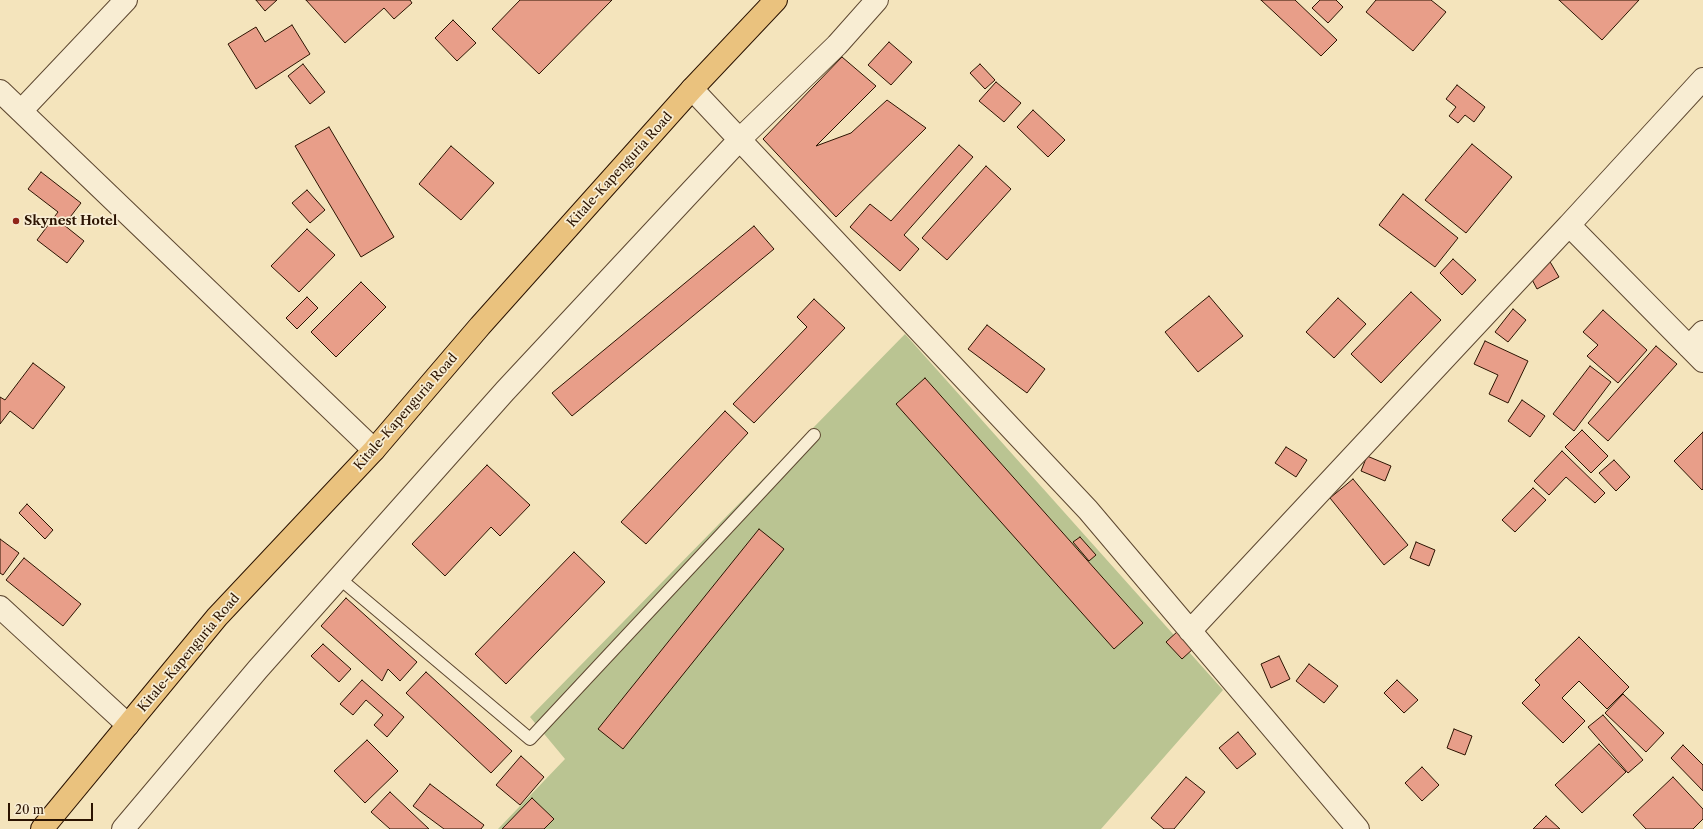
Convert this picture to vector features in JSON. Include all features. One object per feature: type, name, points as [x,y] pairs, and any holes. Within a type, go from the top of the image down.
[{"type":"highway","name":"Kitale-Kapenguria Road","points":[[42,829],[217,617],[374,450],[480,326],[692,89],[776,0]]},
{"type":"street","points":[[21,111],[126,0]]},
{"type":"street","points":[[123,829],[213,721],[506,391],[740,139],[837,45],[877,0]]},
{"type":"street","points":[[1190,631],[1569,226],[1703,79]]},
{"type":"street","points":[[692,89],[1088,510],[1358,829]]},
{"type":"street","points":[[0,91],[374,450]]},
{"type":"street","points":[[1569,226],[1698,347]]},
{"type":"street","points":[[0,607],[128,725]]},
{"type":"lane","points":[[339,578],[530,739],[814,435]]},
{"type":"green space","points":[[905,334],[1223,690],[1101,829],[498,829],[565,759],[530,717]]},
{"type":"building","points":[[256,0],[277,0],[265,11]]},
{"type":"building","points":[[306,0],[410,0],[412,3],[394,19],[384,8],[345,43]]},
{"type":"building","points":[[520,0],[612,0],[539,74],[492,29]]},
{"type":"building","points":[[1261,0],[1295,0],[1337,40],[1321,56]]},
{"type":"building","points":[[1320,0],[1336,0],[1343,7],[1328,23],[1312,8]]},
{"type":"building","points":[[1376,0],[1431,0],[1446,12],[1413,51],[1366,12]]},
{"type":"building","points":[[1559,0],[1639,0],[1602,40]]},
{"type":"building","points":[[453,20],[476,43],[457,61],[435,38]]},
{"type":"building","points":[[292,25],[310,54],[256,89],[228,44],[256,27],[265,42]]},
{"type":"building","points":[[889,42],[912,62],[891,85],[868,65]]},
{"type":"building","points":[[842,57],[876,86],[816,146],[851,133],[887,100],[926,128],[836,217],[763,139]]},
{"type":"building","points":[[303,64],[325,92],[310,104],[288,76]]},
{"type":"building","points":[[980,64],[995,80],[985,89],[970,73]]},
{"type":"building","points":[[996,82],[1021,103],[1004,122],[979,101]]},
{"type":"building","points":[[1457,85],[1485,107],[1474,122],[1465,115],[1458,123],[1449,116],[1456,107],[1446,99]]},
{"type":"building","points":[[1033,110],[1065,140],[1048,157],[1017,127]]},
{"type":"building","points":[[329,127],[394,237],[361,257],[295,146]]},
{"type":"building","points":[[1472,144],[1512,177],[1466,233],[1425,200]]},
{"type":"building","points":[[959,145],[973,157],[904,235],[919,249],[900,271],[850,227],[870,204],[891,221]]},
{"type":"building","points":[[451,146],[494,183],[461,220],[419,184]]},
{"type":"building","points":[[986,166],[1011,189],[947,260],[922,238]]},
{"type":"building","points":[[41,172],[81,203],[64,225],[84,241],[67,263],[37,240],[58,212],[28,189]]},
{"type":"building","points":[[307,190],[325,210],[310,223],[292,203]]},
{"type":"building","points":[[1403,194],[1458,238],[1435,267],[1379,225]]},
{"type":"building","points":[[754,226],[774,249],[572,416],[552,393]]},
{"type":"building","points":[[307,229],[335,255],[299,292],[271,266]]},
{"type":"building","points":[[1453,259],[1476,280],[1462,295],[1440,273]]},
{"type":"building","points":[[1549,260],[1559,277],[1537,289],[1528,272]]},
{"type":"building","points":[[361,282],[386,307],[336,357],[311,332]]},
{"type":"building","points":[[1411,292],[1441,320],[1381,383],[1351,354]]},
{"type":"building","points":[[1209,296],[1243,336],[1198,372],[1165,332]]},
{"type":"building","points":[[307,297],[318,308],[297,329],[286,318]]},
{"type":"building","points":[[1338,298],[1366,324],[1334,358],[1306,332]]},
{"type":"building","points":[[814,299],[845,328],[754,423],[733,404],[807,327],[797,317]]},
{"type":"building","points":[[1513,309],[1526,320],[1508,342],[1495,332]]},
{"type":"building","points":[[1603,310],[1647,350],[1618,383],[1587,356],[1598,345],[1583,332]]},
{"type":"building","points":[[987,325],[1045,369],[1027,393],[968,349]]},
{"type":"building","points":[[1485,341],[1528,361],[1508,403],[1489,394],[1498,375],[1474,364]]},
{"type":"building","points":[[1656,346],[1677,364],[1608,441],[1588,423]]},
{"type":"building","points":[[33,363],[65,387],[33,429],[10,411],[0,424],[0,397],[5,400]]},
{"type":"building","points":[[1590,366],[1611,382],[1574,431],[1553,414]]},
{"type":"building","points":[[925,378],[1143,623],[1114,649],[896,404]]},
{"type":"building","points":[[1522,400],[1545,416],[1530,437],[1508,421]]},
{"type":"building","points":[[725,411],[748,433],[646,544],[621,522]]},
{"type":"building","points":[[1582,430],[1608,456],[1591,473],[1565,447]]},
{"type":"building","points":[[1703,432],[1703,489],[1702,490],[1674,461]]},
{"type":"building","points":[[1286,447],[1307,460],[1296,477],[1275,463]]},
{"type":"building","points":[[1562,451],[1605,493],[1595,503],[1566,477],[1549,495],[1534,481]]},
{"type":"building","points":[[1367,456],[1391,466],[1385,481],[1361,471]]},
{"type":"building","points":[[1614,460],[1630,477],[1616,491],[1599,473]]},
{"type":"building","points":[[487,465],[530,505],[500,536],[491,527],[445,576],[412,544]]},
{"type":"building","points":[[1353,479],[1408,545],[1384,565],[1330,498]]},
{"type":"building","points":[[1533,488],[1546,500],[1515,532],[1502,520]]},
{"type":"building","points":[[27,504],[53,530],[45,539],[19,513]]},
{"type":"building","points":[[759,529],[784,549],[623,749],[598,729]]},
{"type":"building","points":[[1080,537],[1096,555],[1089,561],[1073,542]]},
{"type":"building","points":[[0,539],[19,553],[3,575],[0,573]]},
{"type":"building","points":[[1416,542],[1435,550],[1429,566],[1410,558]]},
{"type":"building","points":[[574,552],[605,582],[506,684],[475,654]]},
{"type":"building","points":[[24,558],[81,604],[63,626],[6,580]]},
{"type":"building","points":[[346,598],[417,662],[400,681],[388,669],[382,681],[321,626]]},
{"type":"building","points":[[1178,631],[1194,648],[1182,659],[1166,642]]},
{"type":"building","points":[[1579,637],[1629,687],[1607,709],[1579,681],[1562,698],[1585,721],[1563,743],[1522,703],[1540,685],[1535,680]]},
{"type":"building","points":[[323,644],[351,669],[339,682],[311,656]]},
{"type":"building","points":[[1279,656],[1290,679],[1271,688],[1261,664]]},
{"type":"building","points":[[1309,664],[1338,686],[1324,703],[1296,681]]},
{"type":"building","points":[[426,672],[512,751],[491,773],[406,693]]},
{"type":"building","points":[[362,680],[404,717],[387,737],[374,725],[383,715],[366,700],[353,715],[340,704]]},
{"type":"building","points":[[1397,680],[1418,700],[1404,713],[1384,693]]},
{"type":"building","points":[[1623,694],[1664,733],[1646,752],[1605,713]]},
{"type":"building","points":[[1603,715],[1643,760],[1628,773],[1588,727]]},
{"type":"building","points":[[1454,729],[1472,736],[1465,755],[1447,748]]},
{"type":"building","points":[[1238,732],[1256,754],[1237,769],[1219,748]]},
{"type":"building","points":[[367,740],[398,771],[365,803],[334,771]]},
{"type":"building","points":[[1599,744],[1626,772],[1582,813],[1555,785]]},
{"type":"building","points":[[1683,745],[1703,765],[1703,791],[1671,758]]},
{"type":"building","points":[[521,756],[544,777],[520,805],[496,785]]},
{"type":"building","points":[[1422,767],[1439,785],[1422,801],[1405,783]]},
{"type":"building","points":[[1186,777],[1205,792],[1174,829],[1164,829],[1151,818]]},
{"type":"building","points":[[1673,777],[1703,809],[1703,819],[1693,829],[1646,829],[1633,815]]},
{"type":"building","points":[[430,784],[484,825],[481,829],[444,829],[413,806]]},
{"type":"building","points":[[390,792],[429,829],[390,829],[371,812]]},
{"type":"building","points":[[532,798],[554,819],[544,829],[502,829]]},
{"type":"building","points":[[1546,816],[1560,829],[1533,829]]},
{"type":"place","name":"Skynest Hotel","points":[[16,221]]}]
